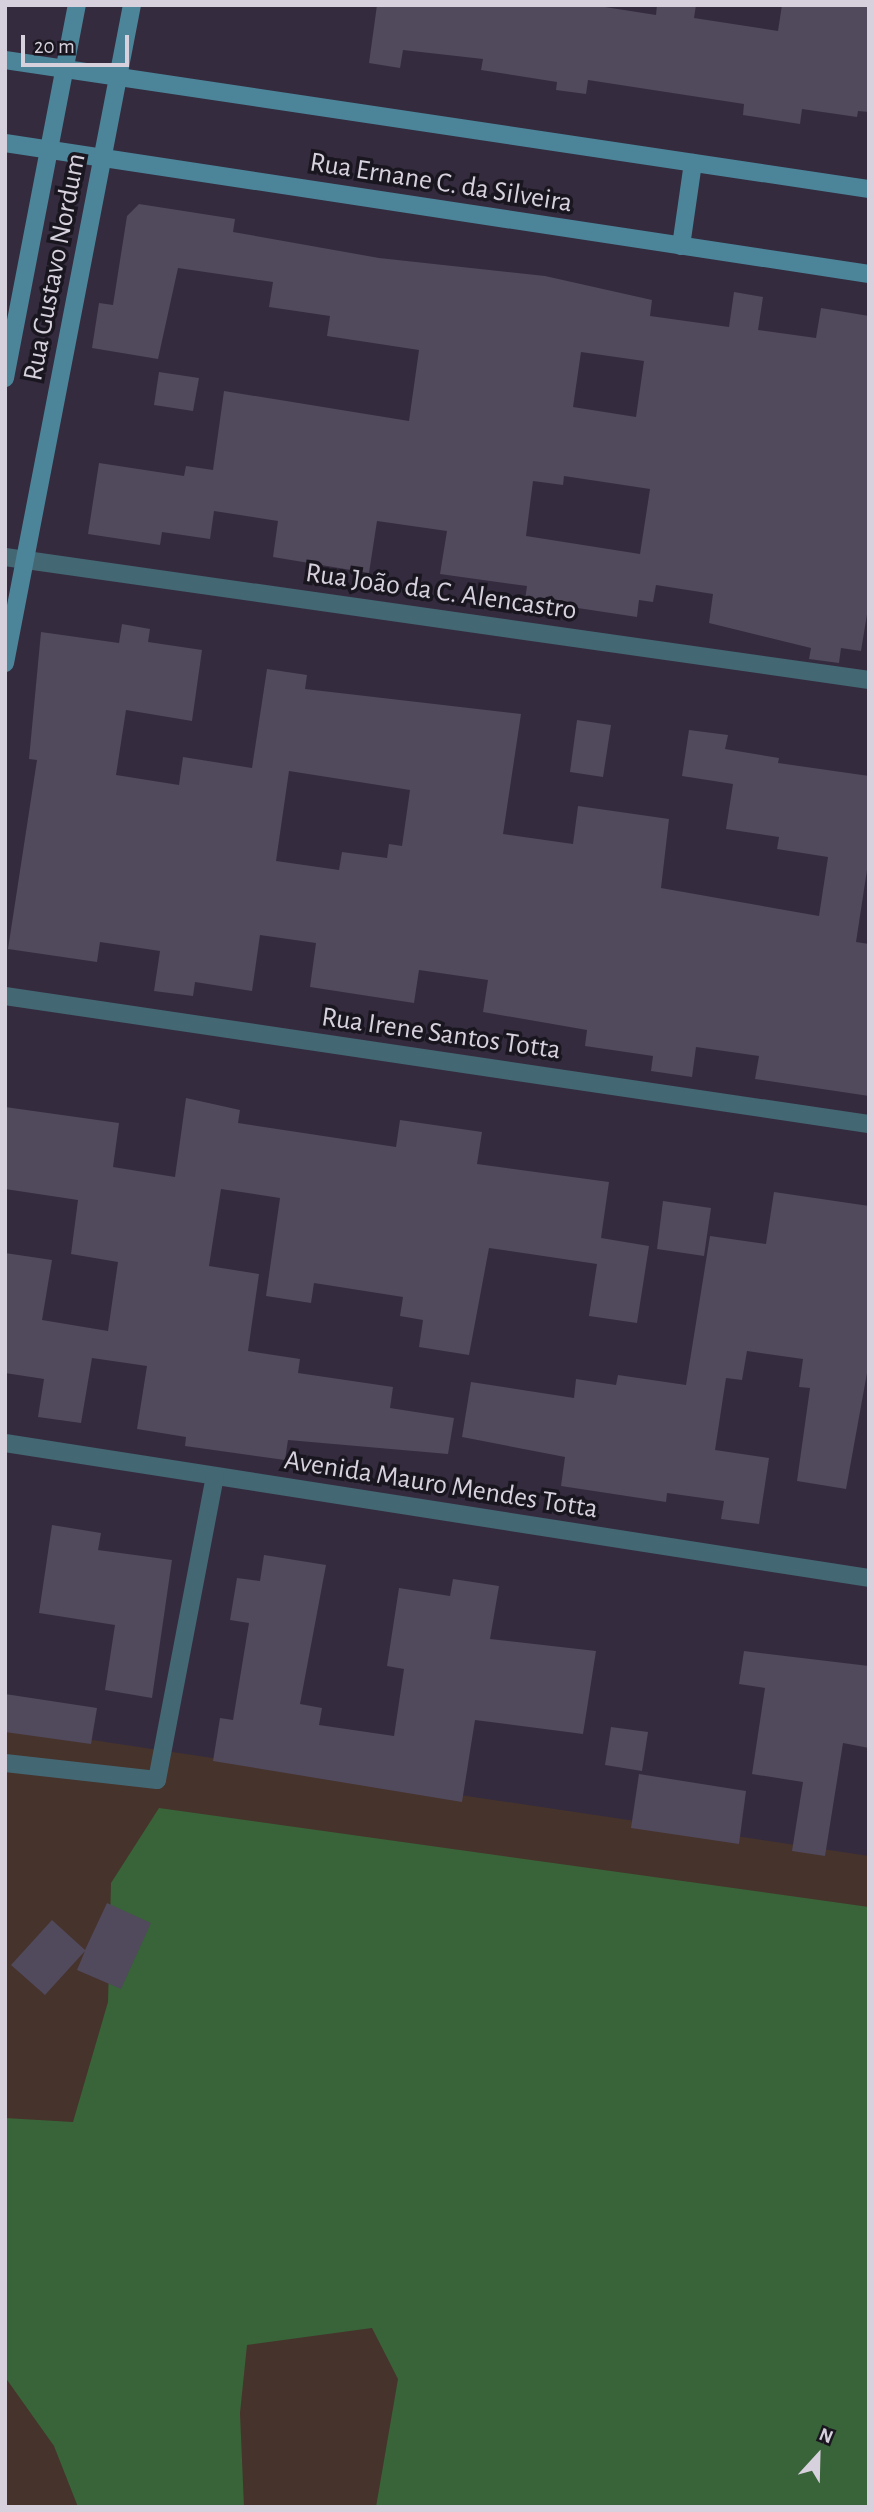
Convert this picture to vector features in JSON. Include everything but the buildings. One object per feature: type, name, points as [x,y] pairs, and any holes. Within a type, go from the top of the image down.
[{"type":"street","name":"Rua Gustavo Nordum","points":[[5,378],[77,5]]},
{"type":"street","name":"Rua Gustavo Nordum","points":[[5,663],[132,5]]},
{"type":"street","name":"Rua Ernane C. da Silveira","points":[[5,60],[869,189]]},
{"type":"street","name":"Rua Ernane C. da Silveira","points":[[5,143],[869,274]]},
{"type":"street","points":[[681,246],[693,163]]},
{"type":"street","name":"Rua João da C. Alencastro","points":[[5,557],[869,680]]},
{"type":"street","name":"Rua Irene Santos Totta","points":[[5,996],[869,1124]]},
{"type":"street","name":"Avenida Mauro Mendes Totta","points":[[5,1443],[869,1578]]},
{"type":"street","points":[[5,1763],[157,1780],[215,1476]]},
{"type":"shaded area","points":[[5,1727],[869,1856],[869,2507],[5,2507]]},
{"type":"green space","points":[[159,1808],[869,1907],[869,2507],[376,2507],[398,2379],[372,2328],[247,2345],[240,2413],[244,2507],[78,2507],[54,2446],[5,2377],[5,2118],[73,2122],[108,2002],[111,1883]]}]
